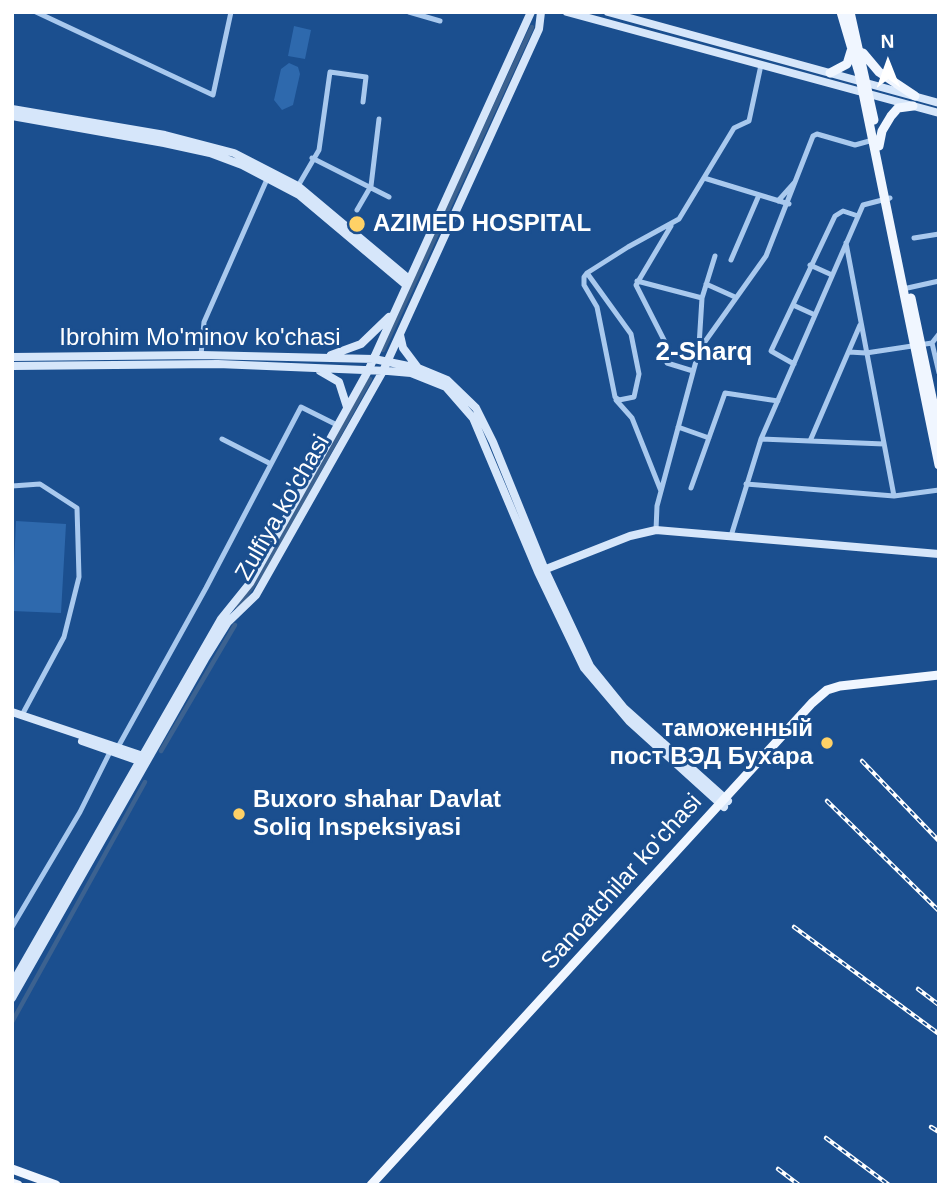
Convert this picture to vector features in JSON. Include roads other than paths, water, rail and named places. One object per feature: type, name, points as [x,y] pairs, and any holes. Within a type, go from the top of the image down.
[{"type":"main road","points":[[524,12],[526,23]]},
{"type":"main road","name":"Zulfiya ko'chasi","points":[[12,984],[63,901],[221,619],[250,583],[368,371],[531,12]]},
{"type":"main road","name":"Zulfiya ko'chasi","points":[[144,759],[223,630],[256,595],[383,371],[541,23],[541,12]]},
{"type":"main road","points":[[541,23],[550,12]]},
{"type":"main road","points":[[567,12],[761,65],[866,87],[914,101],[939,113]]},
{"type":"main road","points":[[608,12],[830,73],[866,87]]},
{"type":"main road","points":[[841,12],[866,87]]},
{"type":"main road","points":[[850,12],[861,51],[887,198],[939,431]]},
{"type":"main road","points":[[830,73],[848,64],[851,46]]},
{"type":"main road","points":[[861,51],[879,72],[914,101]]},
{"type":"main road","points":[[876,143],[896,110],[914,101],[939,103]]},
{"type":"main road","points":[[12,108],[201,143],[234,153],[299,190],[408,282]]},
{"type":"main road","points":[[12,116],[210,153],[269,175]]},
{"type":"main road","points":[[317,358],[347,351],[361,344],[393,312]]},
{"type":"main road","points":[[400,335],[403,348],[418,368]]},
{"type":"main road","points":[[918,344],[939,465]]},
{"type":"main road","name":"Ibrohim Mo'minov ko'chasi","points":[[12,357],[201,355],[218,360],[411,373],[436,382],[450,390],[466,407],[486,444],[542,571]]},
{"type":"main road","name":"Ibrohim Mo'minov ko'chasi","points":[[12,366],[317,358],[374,359],[418,368],[447,380],[476,408],[542,571]]},
{"type":"main road","points":[[313,368],[339,382],[347,400],[347,408]]},
{"type":"main road","points":[[724,802],[627,711],[601,682],[580,649],[542,571],[630,536],[656,530],[939,554]]},
{"type":"main road","name":"Sanoatchilar ko'chasi","points":[[374,1185],[724,802],[828,694],[858,687],[939,678]]},
{"type":"main road","points":[[12,712],[17,717],[144,759]]},
{"type":"main road","name":"Zulfiya ko'chasi","points":[[12,998],[63,901]]},
{"type":"main road","points":[[12,1169],[56,1185]]},
{"type":"main road","points":[[12,1183],[18,1185]]},
{"type":"street","points":[[36,12],[213,95],[231,12]]},
{"type":"street","points":[[409,12],[440,21]]},
{"type":"street","points":[[661,491],[632,418],[616,400],[597,307],[584,285],[584,276],[679,219],[734,128],[749,121],[761,65]]},
{"type":"street","points":[[299,190],[312,158],[319,150],[330,72],[366,77],[363,102]]},
{"type":"street","points":[[357,210],[371,186],[379,119]]},
{"type":"street","points":[[699,349],[766,257],[815,134],[855,145],[876,143]]},
{"type":"street","points":[[312,158],[389,197]]},
{"type":"street","points":[[201,355],[204,322],[269,175]]},
{"type":"street","points":[[704,178],[789,204]]},
{"type":"street","points":[[778,201],[798,180]]},
{"type":"street","points":[[731,260],[759,195]]},
{"type":"street","points":[[731,536],[761,439],[863,205],[887,198]]},
{"type":"street","points":[[794,364],[771,351],[837,213],[843,211],[858,216]]},
{"type":"street","points":[[673,223],[637,281],[637,293],[665,342],[667,363],[693,371]]},
{"type":"street","points":[[914,238],[939,234]]},
{"type":"street","points":[[846,243],[894,496]]},
{"type":"street","points":[[656,530],[656,512],[699,349],[702,298],[715,256]]},
{"type":"street","points":[[839,260],[850,265]]},
{"type":"street","points":[[810,265],[832,275]]},
{"type":"street","points":[[587,273],[631,334],[636,359],[637,394],[616,400]]},
{"type":"street","points":[[637,281],[702,298]]},
{"type":"street","points":[[906,288],[939,281]]},
{"type":"street","points":[[706,284],[735,297]]},
{"type":"street","points":[[793,305],[815,315]]},
{"type":"street","points":[[810,441],[860,325]]},
{"type":"street","points":[[849,352],[866,353],[932,343],[939,334]]},
{"type":"street","points":[[932,343],[939,373]]},
{"type":"street","points":[[691,488],[725,393],[778,401]]},
{"type":"street","points":[[12,927],[206,589],[269,463],[301,407],[337,425]]},
{"type":"street","points":[[678,427],[709,438]]},
{"type":"street","points":[[222,439],[269,463]]},
{"type":"street","points":[[761,439],[884,444]]},
{"type":"street","points":[[12,486],[40,484],[77,508],[79,577],[64,636],[17,717]]},
{"type":"street","points":[[746,484],[894,496],[939,489]]},
{"type":"waterway","points":[[383,350],[532,27]]},
{"type":"waterway","points":[[238,607],[264,570],[370,379]]},
{"type":"waterway","points":[[161,751],[235,625]]},
{"type":"waterway","points":[[12,1022],[145,782]]},
{"type":"railway","points":[[862,761],[939,841]]},
{"type":"railway","points":[[827,801],[939,911]]},
{"type":"railway","points":[[794,927],[939,1034]]},
{"type":"railway","points":[[918,989],[939,1005]]},
{"type":"railway","points":[[931,1127],[939,1132]]},
{"type":"railway","points":[[826,1138],[889,1185]]},
{"type":"railway","points":[[778,1169],[799,1185]]},
{"type":"place","name":"AZIMED HOSPITAL","points":[[357,224]]},
{"type":"place","name":"таможенный пост ВЭД Бухара","points":[[827,743]]},
{"type":"place","name":"Buxoro shahar Davlat Soliq Inspeksiyasi","points":[[239,814]]},
{"type":"district","name":"2-Sharq","points":[[704,353]]}]
